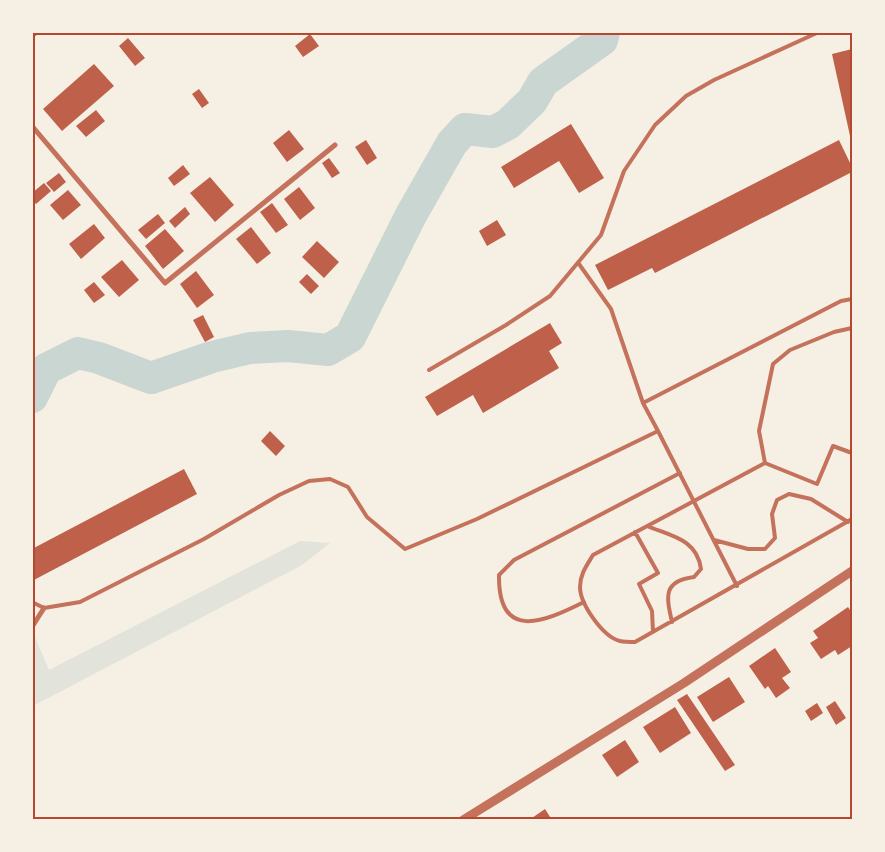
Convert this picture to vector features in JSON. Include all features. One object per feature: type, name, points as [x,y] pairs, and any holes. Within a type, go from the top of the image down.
[{"type":"street","points":[[32,36],[36,32]]},
{"type":"street","points":[[32,126],[165,283],[335,145]]},
{"type":"street","points":[[467,819],[684,682],[852,571]]},
{"type":"street","points":[[32,627],[44,608]]},
{"type":"lane","points":[[429,370],[506,325],[550,296],[579,264],[601,235],[624,171],[655,125],[686,96],[714,80],[819,32]]},
{"type":"lane","points":[[579,264],[611,309],[643,403],[737,586]]},
{"type":"lane","points":[[643,403],[841,301],[852,299]]},
{"type":"lane","points":[[764,463],[759,430],[773,364],[790,350],[834,332],[852,328]]},
{"type":"lane","points":[[32,602],[44,608],[80,602],[204,539],[278,495],[309,481],[330,479],[348,486],[367,518],[405,549],[477,519],[658,431]]},
{"type":"lane","points":[[764,463],[817,484],[833,446],[852,453]]},
{"type":"lane","points":[[764,463],[593,555],[583,570],[580,588],[584,602],[600,628],[618,641],[635,642],[850,521]]},
{"type":"lane","points":[[584,602],[551,618],[534,621],[517,619],[505,612],[498,596],[499,575],[514,560],[680,474]]},
{"type":"lane","points":[[714,540],[748,549],[765,549],[775,538],[772,514],[777,500],[789,494],[810,499],[850,521]]},
{"type":"lane","points":[[646,526],[688,542],[700,557],[701,568],[694,577],[682,578],[669,588],[666,598],[672,622]]},
{"type":"lane","points":[[636,532],[658,573],[639,584],[652,611],[653,632]]},
{"type":"shaded area","points":[[300,541],[330,543],[302,565],[33,706],[32,637],[34,635],[49,670]]},
{"type":"building","points":[[310,34],[319,46],[303,57],[295,46]]},
{"type":"building","points":[[128,38],[145,58],[135,66],[119,46]]},
{"type":"building","points":[[852,49],[852,145],[832,54]]},
{"type":"building","points":[[94,64],[114,86],[62,131],[43,109]]},
{"type":"building","points":[[199,89],[209,103],[202,108],[192,94]]},
{"type":"building","points":[[96,110],[105,121],[86,137],[76,126]]},
{"type":"building","points":[[571,124],[604,178],[579,193],[559,161],[514,188],[501,167]]},
{"type":"building","points":[[289,130],[304,149],[287,162],[273,143]]},
{"type":"building","points":[[366,140],[377,158],[367,165],[355,147]]},
{"type":"building","points":[[839,140],[852,167],[852,172],[655,273],[652,268],[608,290],[595,265]]},
{"type":"building","points":[[329,158],[340,173],[332,178],[322,163]]},
{"type":"building","points":[[183,165],[190,174],[174,186],[168,178]]},
{"type":"building","points":[[59,173],[66,182],[54,192],[46,183]]},
{"type":"building","points":[[210,177],[234,205],[215,222],[190,193]]},
{"type":"building","points":[[44,183],[51,191],[36,204],[32,199],[32,193]]},
{"type":"building","points":[[299,187],[315,208],[300,220],[284,199]]},
{"type":"building","points":[[68,190],[81,205],[63,220],[50,205]]},
{"type":"building","points":[[272,203],[288,225],[276,233],[260,212]]},
{"type":"building","points":[[185,207],[190,214],[175,228],[169,221]]},
{"type":"building","points":[[158,214],[165,223],[146,239],[138,230]]},
{"type":"building","points":[[497,220],[506,235],[487,246],[479,231]]},
{"type":"building","points":[[94,224],[105,238],[81,259],[69,244]]},
{"type":"building","points":[[251,227],[271,253],[257,264],[236,239]]},
{"type":"building","points":[[165,229],[184,251],[163,269],[145,246]]},
{"type":"building","points":[[317,241],[339,262],[324,278],[302,257]]},
{"type":"building","points":[[122,260],[139,280],[119,297],[101,277]]},
{"type":"building","points":[[196,271],[214,295],[197,308],[180,284]]},
{"type":"building","points":[[307,274],[319,286],[311,294],[299,282]]},
{"type":"building","points":[[94,282],[105,295],[94,303],[84,290]]},
{"type":"building","points":[[203,315],[214,337],[205,342],[193,320]]},
{"type":"building","points":[[550,323],[562,343],[549,351],[559,368],[483,413],[473,395],[437,416],[425,397]]},
{"type":"building","points":[[270,431],[285,446],[276,456],[261,441]]},
{"type":"building","points":[[184,469],[197,494],[32,581],[32,549]]},
{"type":"building","points":[[848,607],[852,613],[852,646],[838,655],[835,650],[821,659],[810,643],[818,638],[813,631]]},
{"type":"building","points":[[775,648],[791,672],[782,678],[790,688],[776,698],[768,686],[765,689],[749,666]]},
{"type":"building","points":[[729,677],[745,702],[713,722],[697,697]]},
{"type":"building","points":[[687,694],[735,765],[725,771],[677,700]]},
{"type":"building","points":[[835,701],[846,718],[836,725],[826,707]]},
{"type":"building","points":[[817,703],[823,713],[811,721],[805,711]]},
{"type":"building","points":[[675,707],[691,733],[660,753],[643,727]]},
{"type":"building","points":[[625,740],[639,762],[617,777],[602,755]]},
{"type":"building","points":[[545,809],[552,820],[529,820]]},
{"type":"waterway","points":[[32,397],[46,369],[78,353],[99,358],[151,378],[212,357],[250,348],[288,346],[328,350],[350,337],[411,215],[452,143],[465,129],[493,132],[508,124],[532,101],[543,82],[602,40],[604,32]]}]
